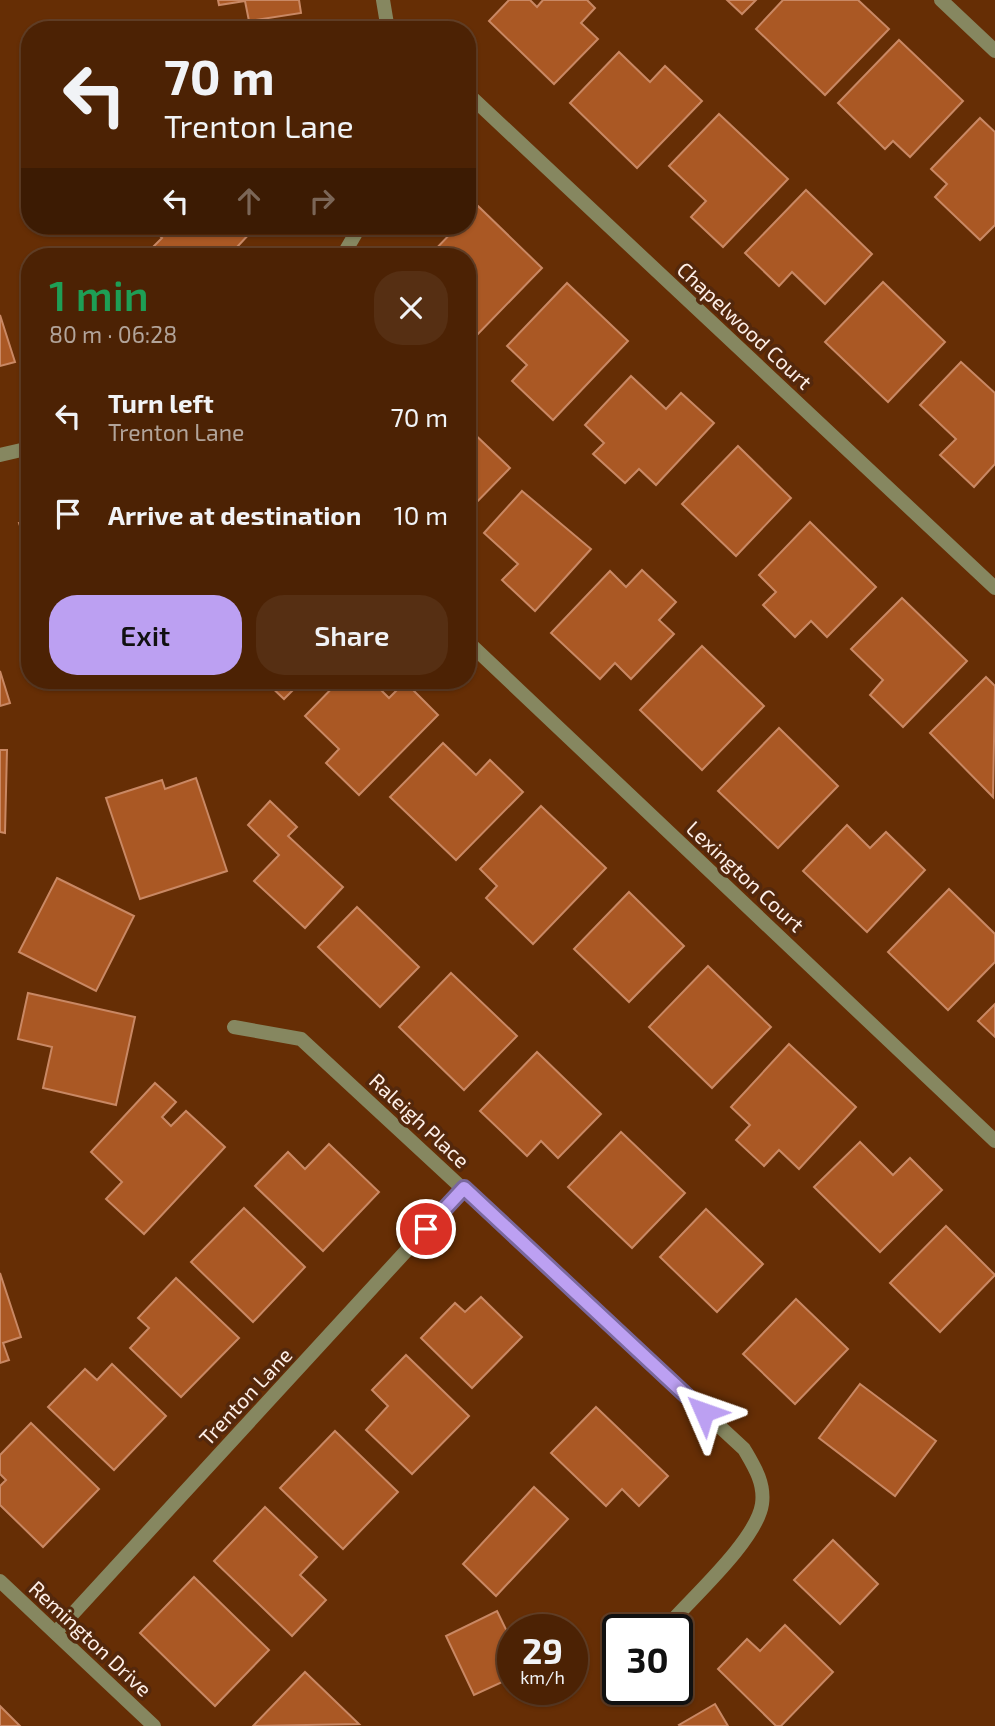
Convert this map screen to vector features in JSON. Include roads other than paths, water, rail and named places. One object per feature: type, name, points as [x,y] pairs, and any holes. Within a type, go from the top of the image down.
[{"type":"street","points":[[383,0],[386,21]]},
{"type":"street","points":[[941,0],[995,51]]},
{"type":"street","name":"Chapelwood Court","points":[[476,101],[995,588]]},
{"type":"street","points":[[0,455],[21,449]]},
{"type":"street","name":"Lexington Court","points":[[476,650],[995,1141]]},
{"type":"street","name":"Raleigh Place","points":[[234,1027],[301,1039],[744,1449],[760,1475],[762,1504],[752,1532],[678,1614]]},
{"type":"street","name":"Trenton Lane","points":[[57,1632],[464,1188]]},
{"type":"street","name":"Remington Drive","points":[[0,1581],[154,1726]]}]
